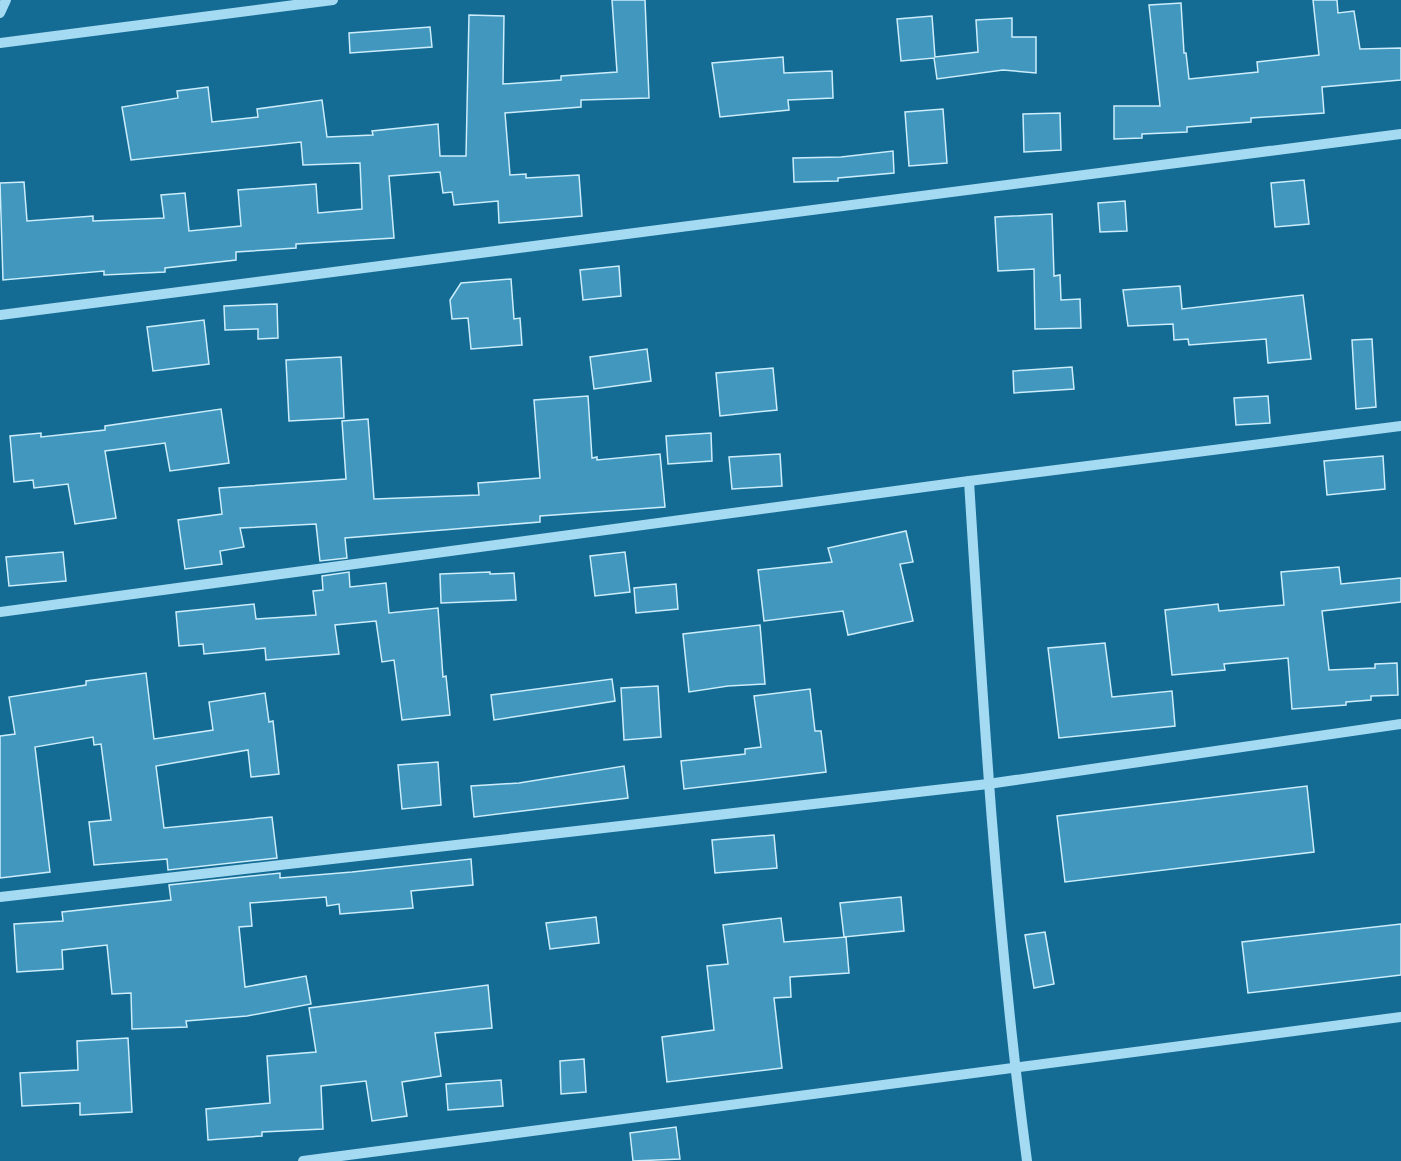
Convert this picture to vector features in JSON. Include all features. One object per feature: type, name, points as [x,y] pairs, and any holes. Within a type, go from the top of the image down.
[{"type":"street","points":[[0,13],[6,0]]},
{"type":"street","points":[[0,43],[333,0]]},
{"type":"street","points":[[0,315],[1401,134]]},
{"type":"street","points":[[0,612],[969,481],[1401,426]]},
{"type":"street","points":[[969,481],[988,784],[1015,1068],[1027,1161]]},
{"type":"street","points":[[0,897],[988,784],[1401,724]]},
{"type":"street","points":[[303,1161],[1401,1017]]},
{"type":"building","points":[[612,0],[645,0],[649,98],[581,100],[581,107],[505,113],[510,175],[526,174],[526,178],[579,175],[582,216],[499,223],[498,201],[454,205],[452,192],[443,193],[440,172],[389,176],[394,238],[296,244],[296,248],[236,252],[236,260],[165,268],[165,272],[104,275],[104,271],[3,280],[0,183],[24,182],[27,221],[93,216],[93,221],[164,218],[161,195],[185,193],[189,231],[241,226],[238,190],[316,184],[318,213],[362,209],[360,163],[303,165],[301,142],[131,160],[122,107],[178,98],[177,91],[208,87],[212,122],[258,117],[257,109],[322,100],[327,137],[373,135],[372,131],[438,124],[440,156],[466,156],[469,15],[504,16],[503,84],[561,80],[561,76],[617,72]]},
{"type":"building","points":[[1313,0],[1337,0],[1338,13],[1354,11],[1360,49],[1401,48],[1401,80],[1322,87],[1324,113],[1251,118],[1251,122],[1187,127],[1187,132],[1142,134],[1142,138],[1114,139],[1114,106],[1160,106],[1149,5],[1181,3],[1184,53],[1186,53],[1189,79],[1258,72],[1257,62],[1319,55]]},
{"type":"building","points":[[932,16],[935,57],[978,52],[976,20],[1012,18],[1012,37],[1036,37],[1036,73],[1003,70],[937,79],[934,58],[901,61],[897,19]]},
{"type":"building","points":[[430,27],[432,47],[350,53],[349,33]]},
{"type":"building","points":[[783,57],[784,73],[832,71],[833,98],[788,100],[789,110],[720,117],[712,63]]},
{"type":"building","points":[[943,109],[947,163],[909,166],[905,112]]},
{"type":"building","points":[[1060,113],[1061,150],[1024,152],[1023,114]]},
{"type":"building","points":[[893,151],[894,173],[838,178],[838,181],[794,182],[793,158],[841,157]]},
{"type":"building","points":[[1304,180],[1309,224],[1275,227],[1271,183]]},
{"type":"building","points":[[1125,201],[1127,231],[1100,232],[1098,203]]},
{"type":"building","points":[[1052,214],[1054,276],[1060,275],[1061,300],[1080,299],[1081,328],[1035,329],[1034,269],[998,271],[995,217]]},
{"type":"building","points":[[619,266],[621,296],[583,300],[580,270]]},
{"type":"building","points":[[511,279],[514,319],[520,318],[522,345],[471,349],[468,318],[452,319],[450,300],[461,283]]},
{"type":"building","points":[[1180,286],[1182,309],[1303,295],[1311,359],[1268,363],[1266,339],[1189,345],[1188,339],[1174,340],[1173,324],[1128,326],[1123,290]]},
{"type":"building","points":[[277,304],[278,338],[258,339],[258,329],[225,330],[224,306]]},
{"type":"building","points":[[204,320],[209,364],[153,371],[147,327]]},
{"type":"building","points":[[1372,339],[1376,407],[1356,409],[1352,340]]},
{"type":"building","points":[[647,349],[651,381],[594,389],[590,357]]},
{"type":"building","points":[[341,357],[344,418],[289,421],[286,360]]},
{"type":"building","points":[[1072,367],[1074,389],[1014,393],[1013,371]]},
{"type":"building","points":[[773,368],[777,410],[720,416],[716,373]]},
{"type":"building","points":[[588,396],[592,458],[597,457],[597,460],[660,454],[665,507],[540,516],[540,522],[345,538],[347,558],[320,561],[316,524],[240,528],[244,547],[220,551],[222,564],[185,569],[178,520],[222,514],[219,488],[346,479],[342,421],[368,419],[374,499],[479,495],[478,483],[540,478],[534,400]]},
{"type":"building","points":[[1268,396],[1270,423],[1236,425],[1234,398]]},
{"type":"building","points":[[221,409],[229,463],[170,471],[165,443],[105,451],[116,518],[75,524],[68,484],[34,488],[33,480],[14,482],[10,436],[41,433],[41,437],[105,430],[105,426]]},
{"type":"building","points":[[711,433],[712,461],[668,464],[666,436]]},
{"type":"building","points":[[780,454],[782,486],[732,489],[729,457]]},
{"type":"building","points":[[1383,456],[1385,489],[1327,495],[1324,461]]},
{"type":"building","points":[[906,531],[913,562],[900,564],[913,621],[848,635],[843,611],[764,621],[758,570],[832,562],[828,548]]},
{"type":"building","points":[[63,552],[66,581],[9,586],[6,557]]},
{"type":"building","points":[[625,552],[630,592],[595,596],[590,556]]},
{"type":"building","points":[[1339,567],[1341,584],[1401,578],[1401,602],[1322,611],[1329,670],[1375,668],[1375,664],[1397,663],[1398,695],[1371,696],[1371,700],[1346,702],[1346,705],[1292,709],[1288,658],[1224,664],[1225,670],[1172,675],[1165,610],[1218,604],[1219,611],[1284,605],[1281,572]]},
{"type":"building","points":[[349,572],[350,587],[386,583],[389,613],[438,608],[443,677],[446,676],[450,715],[402,720],[394,660],[382,662],[376,621],[335,625],[339,654],[266,660],[265,648],[204,654],[203,644],[179,646],[176,612],[254,604],[256,619],[316,615],[313,591],[323,590],[322,576]]},
{"type":"building","points":[[490,572],[490,574],[514,573],[516,600],[441,603],[440,574]]},
{"type":"building","points":[[676,584],[678,609],[636,613],[634,588]]},
{"type":"building","points":[[760,625],[765,684],[728,686],[689,692],[683,634]]},
{"type":"building","points":[[1105,643],[1112,697],[1172,691],[1175,726],[1059,738],[1048,648]]},
{"type":"building","points":[[146,673],[154,739],[213,730],[209,702],[265,693],[269,722],[273,721],[279,774],[251,777],[248,750],[156,766],[164,828],[272,817],[277,858],[168,870],[167,859],[94,865],[89,822],[111,820],[101,744],[94,745],[93,737],[35,747],[50,872],[0,878],[0,736],[15,734],[9,697],[86,685],[86,681]]},
{"type":"building","points":[[612,679],[615,701],[494,720],[491,695]]},
{"type":"building","points":[[658,686],[661,737],[624,740],[621,688]]},
{"type":"building","points":[[810,689],[815,731],[821,731],[826,772],[684,789],[681,761],[745,754],[745,749],[761,747],[754,696]]},
{"type":"building","points":[[438,762],[441,805],[402,809],[398,765]]},
{"type":"building","points":[[624,766],[628,798],[474,817],[471,786],[519,783]]},
{"type":"building","points":[[1307,786],[1314,852],[1065,882],[1057,816]]},
{"type":"building","points":[[774,835],[777,868],[715,873],[712,840]]},
{"type":"building","points":[[471,859],[473,885],[411,891],[413,908],[340,914],[339,904],[327,906],[326,897],[250,903],[252,926],[239,927],[245,987],[306,976],[311,1004],[247,1016],[186,1021],[187,1027],[132,1029],[131,993],[112,994],[107,945],[62,950],[63,969],[17,972],[14,924],[63,921],[62,912],[171,900],[169,885],[280,873],[280,878],[352,872]]},
{"type":"building","points":[[901,897],[904,931],[844,937],[840,903]]},
{"type":"building","points":[[596,917],[599,943],[550,949],[546,923]]},
{"type":"building","points":[[781,918],[784,942],[846,937],[849,973],[790,977],[791,997],[774,998],[782,1068],[667,1082],[662,1037],[714,1030],[707,966],[728,964],[723,925]]},
{"type":"building","points":[[1401,924],[1401,975],[1248,993],[1242,942]]},
{"type":"building","points":[[1045,932],[1054,984],[1034,988],[1025,935]]},
{"type":"building","points":[[488,985],[492,1028],[435,1033],[441,1076],[402,1082],[407,1116],[372,1121],[366,1081],[321,1086],[323,1129],[262,1132],[262,1136],[208,1140],[206,1109],[270,1103],[267,1056],[316,1052],[309,1008]]},
{"type":"building","points":[[128,1038],[132,1112],[80,1115],[80,1103],[22,1106],[20,1073],[78,1070],[77,1041]]},
{"type":"building","points":[[584,1059],[586,1092],[561,1094],[560,1061]]},
{"type":"building","points":[[501,1080],[503,1106],[448,1110],[446,1084]]},
{"type":"building","points":[[676,1127],[680,1159],[633,1161],[630,1133]]}]
